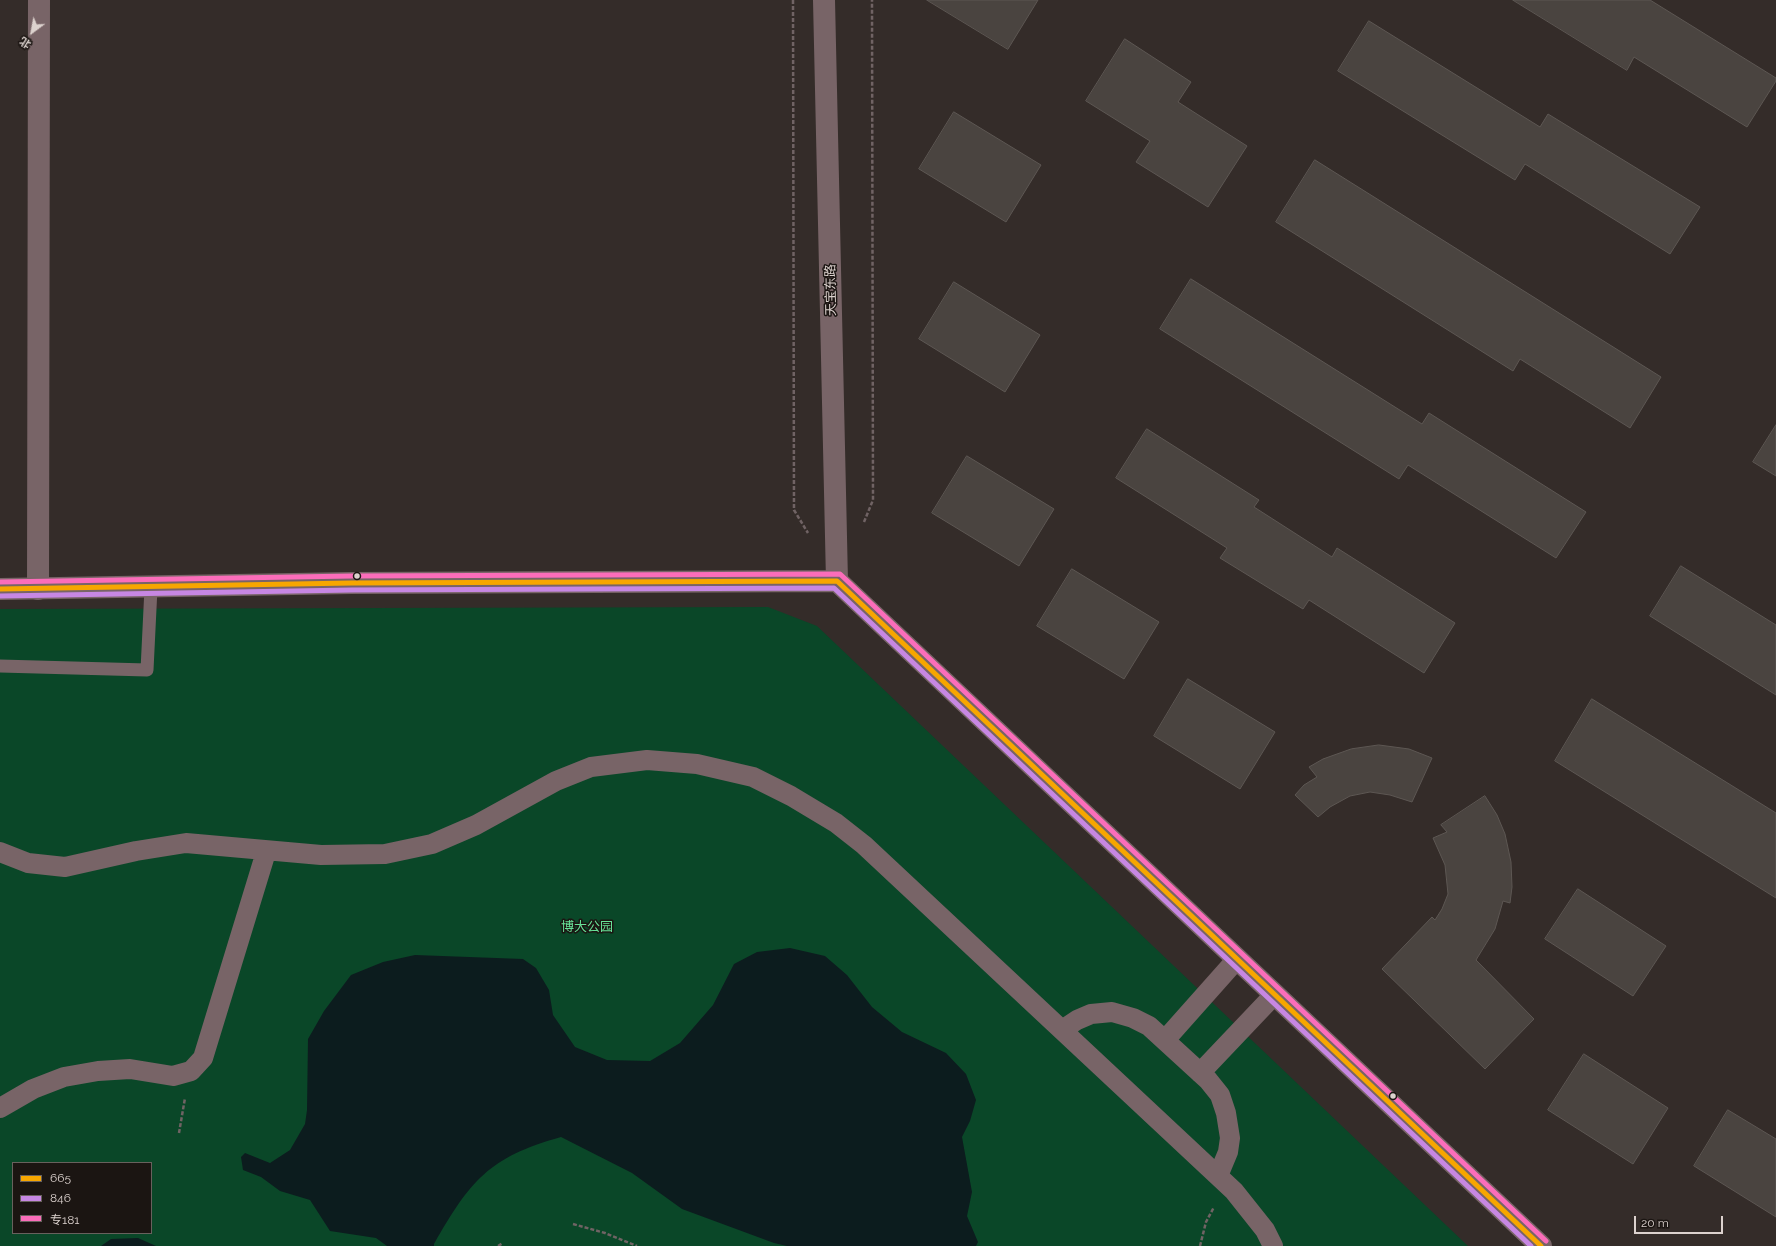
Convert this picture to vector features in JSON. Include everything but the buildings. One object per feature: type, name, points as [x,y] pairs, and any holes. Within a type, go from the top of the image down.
[{"type":"street","points":[[38,589],[39,0]]},
{"type":"street","name":"天宝东路","points":[[824,0],[837,581]]},
{"type":"street","points":[[0,589],[151,588],[352,583],[837,581],[1541,1246]]},
{"type":"street","points":[[0,852],[28,863],[66,866],[136,851],[186,843],[266,852],[321,855],[385,854],[439,841],[476,825],[556,781],[591,767],[647,760],[697,764],[753,777],[791,796],[836,823],[864,845],[1234,1191],[1265,1230],[1273,1246]]},
{"type":"street","points":[[0,1108],[32,1089],[64,1077],[98,1071],[130,1069],[173,1076],[191,1070],[203,1058],[266,852]]},
{"type":"street","points":[[1165,1040],[1238,959]]},
{"type":"street","points":[[1200,1073],[1275,994]]},
{"type":"street","points":[[1062,1030],[1077,1020],[1091,1014],[1112,1012],[1133,1018],[1149,1026],[1165,1040],[1220,1094],[1226,1113],[1230,1138],[1228,1152],[1218,1176]]},
{"type":"lane","points":[[0,666],[147,670],[151,588]]},
{"type":"path","points":[[793,0],[794,510],[810,535]]},
{"type":"path","points":[[861,527],[874,500],[872,0]]},
{"type":"path","points":[[179,1133],[191,1070]]},
{"type":"path","points":[[1200,1246],[1206,1222],[1217,1202],[1234,1191]]},
{"type":"path","points":[[573,1224],[605,1233],[637,1246]]},
{"type":"path","points":[[498,1246],[503,1243]]},
{"type":"green space","name":"博大公园","points":[[768,607],[817,626],[1468,1246],[0,1246],[0,609]]},
{"type":"shaded area","points":[[790,948],[825,956],[847,975],[872,1007],[902,1032],[946,1053],[966,1074],[976,1100],[970,1121],[962,1137],[972,1192],[967,1216],[978,1242],[976,1246],[787,1246],[774,1243],[682,1209],[632,1173],[561,1137],[516,1153],[484,1174],[459,1204],[434,1246],[387,1246],[376,1238],[330,1231],[310,1200],[280,1191],[261,1177],[243,1170],[241,1157],[245,1153],[270,1163],[290,1150],[305,1124],[307,1110],[308,1039],[324,1011],[351,975],[383,962],[415,955],[523,959],[536,968],[549,990],[553,1015],[575,1047],[607,1060],[650,1061],[680,1043],[713,1005],[734,964],[757,952]]},
{"type":"shaded area","points":[[138,1238],[156,1246],[101,1246],[111,1239]]},
{"type":"transit line","name":"专181","points":[[0,582],[352,576],[840,574],[1546,1241]]},
{"type":"transit line","name":"665","points":[[0,589],[352,583],[837,581],[1541,1246]]},
{"type":"transit line","name":"846","points":[[0,596],[352,590],[834,588],[1531,1246]]}]
